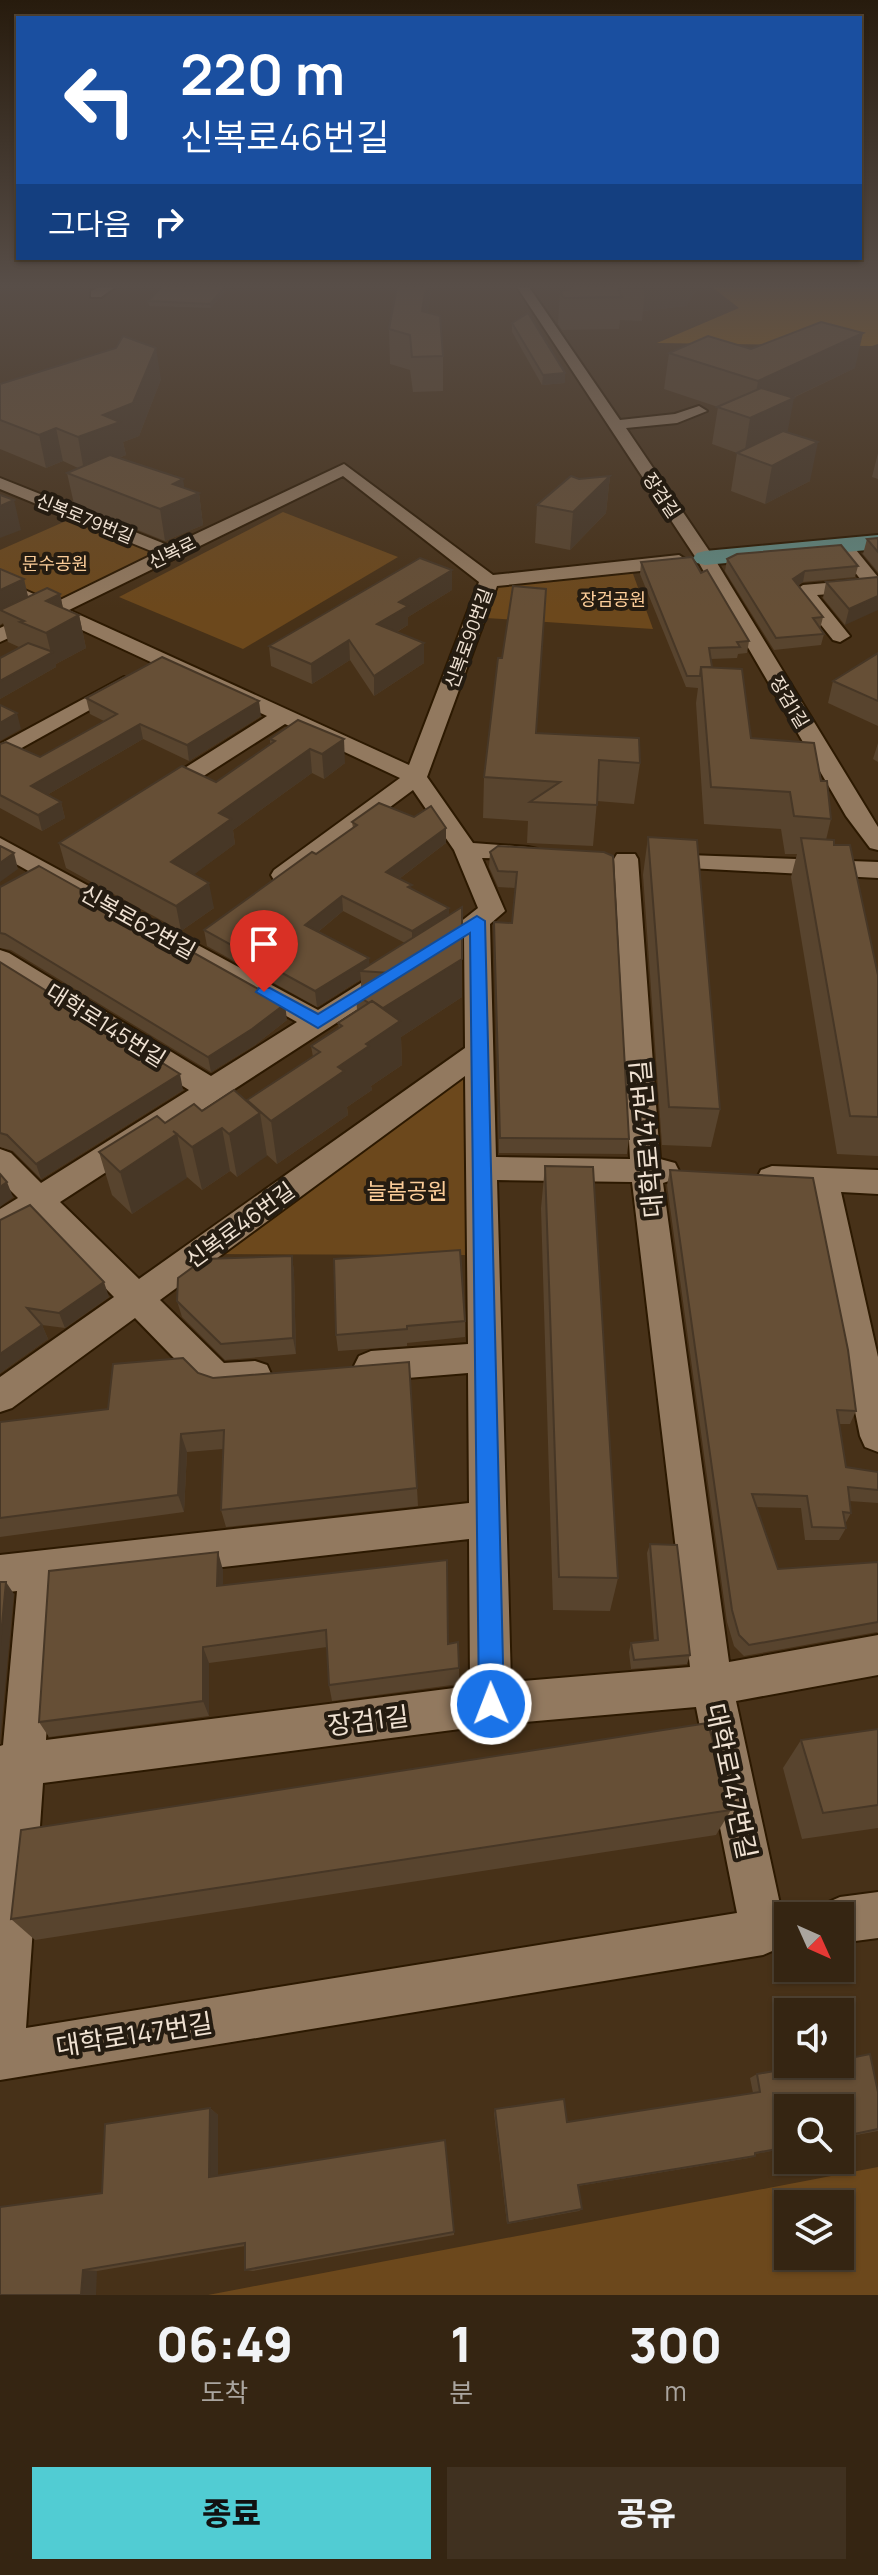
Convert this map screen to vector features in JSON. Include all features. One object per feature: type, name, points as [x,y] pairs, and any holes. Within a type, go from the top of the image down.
[{"type":"main road","points":[[705,558],[878,542]]},
{"type":"street","name":"장검길","points":[[594,394],[705,558]]},
{"type":"street","points":[[615,425],[677,418],[699,411]]},
{"type":"street","name":"신복로","points":[[0,636],[344,469]]},
{"type":"street","name":"신복로90번길","points":[[344,469],[489,581],[416,777]]},
{"type":"street","name":"신복로79번길","points":[[0,483],[171,553]]},
{"type":"street","points":[[846,549],[876,584]]},
{"type":"street","points":[[489,581],[705,558]]},
{"type":"street","name":"장검1길","points":[[705,558],[868,814],[878,843]]},
{"type":"street","points":[[840,636],[803,591],[876,584]]},
{"type":"street","points":[[0,585],[416,777],[466,850],[492,911],[464,929],[479,1052],[491,1704]]},
{"type":"street","points":[[0,753],[163,661]]},
{"type":"street","points":[[136,809],[283,716]]},
{"type":"street","points":[[258,893],[416,777]]},
{"type":"street","name":"신복로62번길","points":[[0,845],[32,875],[183,946],[318,1022]]},
{"type":"street","points":[[466,850],[548,855]]},
{"type":"street","points":[[32,875],[69,851]]},
{"type":"street","name":"대학로147번길","points":[[774,1922],[712,1685],[610,858],[878,870]]},
{"type":"street","points":[[183,946],[208,929]]},
{"type":"street","name":"대학로145번길","points":[[0,959],[211,1090]]},
{"type":"street","points":[[0,1225],[411,963]]},
{"type":"street","name":"신복로46번길","points":[[0,1397],[479,1052]]},
{"type":"street","points":[[0,1161],[217,1379],[280,1374]]},
{"type":"street","points":[[482,1168],[691,1172]]},
{"type":"street","points":[[737,1175],[878,1182]]},
{"type":"street","points":[[823,1180],[878,1436]]},
{"type":"street","points":[[343,1368],[485,1357]]},
{"type":"street","points":[[0,2055],[19,1572],[487,1519]]},
{"type":"street","name":"장검1길","points":[[10,1766],[491,1704],[712,1685],[878,1655]]},
{"type":"street","points":[[854,1918],[878,1915]]},
{"type":"street","name":"대학로147번길","points":[[0,2055],[774,1930]]},
{"type":"green space","points":[[283,512],[398,557],[243,649],[119,597]]},
{"type":"green space","name":"문수공원","points":[[75,517],[158,553],[55,602],[0,579],[0,550]]},
{"type":"green space","name":"장검공원","points":[[632,571],[653,629],[486,618],[498,585]]},
{"type":"green space","name":"늘봄공원","points":[[471,1069],[470,1255],[210,1254]]},
{"type":"green space","points":[[878,2167],[878,2295],[208,2295]]},
{"type":"building","points":[[0,394],[137,394],[133,403],[103,415],[120,422],[78,437],[56,428],[39,435],[0,420]]},
{"type":"building","points":[[747,394],[781,394],[794,398],[750,418],[717,407]]},
{"type":"building","points":[[783,431],[818,442],[772,466],[737,453]]},
{"type":"building","points":[[110,455],[183,479],[173,484],[199,493],[160,509],[67,473]]},
{"type":"building","points":[[571,476],[579,479],[610,476],[573,512],[537,505]]},
{"type":"building","points":[[0,495],[14,500],[0,506]]},
{"type":"building","points":[[878,538],[878,552],[867,539]]},
{"type":"building","points":[[841,545],[858,566],[805,571],[793,579],[823,617],[813,618],[824,634],[776,638],[727,559],[737,554]]},
{"type":"building","points":[[692,557],[701,573],[707,570],[749,641],[737,642],[740,647],[709,648],[712,667],[701,667],[700,676],[687,676],[641,562]]},
{"type":"building","points":[[420,558],[452,570],[399,602],[408,606],[377,624],[424,643],[374,676],[349,640],[311,664],[269,646]]},
{"type":"building","points":[[0,569],[24,579],[0,590]]},
{"type":"building","points":[[878,577],[878,596],[849,609],[826,582]]},
{"type":"building","points":[[513,586],[546,589],[536,733],[639,738],[640,763],[599,760],[597,805],[530,802],[560,782],[484,777],[498,658],[502,658]]},
{"type":"building","points":[[47,588],[60,594],[46,601],[79,615],[46,633],[0,610]]},
{"type":"building","points":[[28,643],[53,652],[0,681],[0,658]]},
{"type":"building","points":[[878,653],[878,701],[833,681]]},
{"type":"building","points":[[162,657],[259,701],[187,745],[140,724],[31,786],[61,802],[38,815],[0,795],[0,744],[6,742],[40,757],[117,714],[86,698]]},
{"type":"building","points":[[701,667],[742,669],[751,738],[814,743],[821,781],[827,781],[831,819],[794,816],[790,792],[711,787]]},
{"type":"building","points":[[0,705],[17,713],[0,723]]},
{"type":"building","points":[[298,720],[344,739],[322,754],[310,749],[219,813],[231,819],[171,862],[209,883],[176,906],[59,843],[182,766],[216,782],[275,741],[270,739]]},
{"type":"building","points":[[379,803],[414,817],[431,806],[446,828],[386,872],[449,908],[412,931],[342,896],[305,925],[369,958],[315,991],[204,930],[312,852],[316,854],[357,825],[352,822]]},
{"type":"building","points":[[648,837],[697,840],[720,1109],[669,1107]]},
{"type":"building","points":[[801,838],[834,840],[834,845],[850,845],[878,975],[878,1117],[850,1116]]},
{"type":"building","points":[[0,846],[14,853],[0,863]]},
{"type":"building","points":[[498,846],[604,852],[613,856],[629,1139],[500,1138],[494,922],[512,923],[517,872],[498,871],[490,852]]},
{"type":"building","points":[[39,866],[285,1004],[208,1057],[0,933],[0,887]]},
{"type":"building","points":[[462,907],[462,959],[383,1008],[356,995],[391,973],[360,971]]},
{"type":"building","points":[[0,962],[180,1074],[36,1164],[7,1135],[0,1133]]},
{"type":"building","points":[[372,1001],[400,1021],[338,1067],[344,1071],[271,1121],[247,1100],[320,1052],[311,1046],[342,1026],[338,1023]]},
{"type":"building","points":[[234,1090],[260,1113],[229,1134],[222,1128],[192,1147],[177,1134],[120,1172],[99,1152],[157,1116],[165,1123],[194,1104],[202,1111]]},
{"type":"building","points":[[545,1166],[593,1167],[618,1578],[559,1577]]},
{"type":"building","points":[[670,1170],[813,1178],[848,1350],[856,1411],[837,1410],[846,1467],[878,1472],[878,1490],[848,1487],[851,1513],[843,1512],[846,1528],[812,1527],[807,1496],[752,1494],[778,1569],[878,1562],[878,1622],[749,1645],[739,1635],[732,1610]]},
{"type":"building","points":[[0,1174],[7,1182],[0,1187]]},
{"type":"building","points":[[30,1205],[104,1282],[59,1313],[27,1308],[42,1325],[0,1354],[0,1220]]},
{"type":"building","points":[[460,1250],[465,1321],[336,1335],[334,1259]]},
{"type":"building","points":[[292,1256],[293,1338],[221,1344],[177,1301],[178,1278],[204,1259]]},
{"type":"building","points":[[183,1358],[198,1373],[213,1378],[409,1362],[417,1488],[221,1510],[224,1430],[181,1434],[178,1495],[0,1518],[0,1422],[108,1409],[113,1364]]},
{"type":"building","points":[[650,1544],[677,1545],[690,1655],[634,1660],[631,1643],[658,1640]]},
{"type":"building","points":[[218,1552],[217,1586],[447,1560],[448,1644],[458,1642],[459,1668],[329,1685],[326,1630],[203,1647],[203,1701],[39,1722],[49,1571]]},
{"type":"building","points":[[0,1582],[6,1582],[0,1646]]},
{"type":"building","points":[[708,1723],[731,1810],[11,1919],[21,1830]]},
{"type":"building","points":[[878,1729],[878,1805],[823,1813],[801,1740]]},
{"type":"building","points":[[870,2054],[878,2092],[878,2129],[854,2134],[854,2094],[774,2094],[774,2150],[755,2153],[755,2156],[578,2185],[582,2209],[508,2223],[495,2109],[564,2099],[567,2122],[760,2092],[757,2074],[774,2071],[774,2078],[854,2078],[854,2057]]},
{"type":"building","points":[[210,2108],[209,2177],[445,2140],[454,2232],[245,2270],[245,2243],[83,2270],[81,2295],[0,2295],[0,2207],[102,2193],[105,2124]]},
{"type":"route","points":[[264,992],[318,1022],[477,921],[491,1704]]}]
